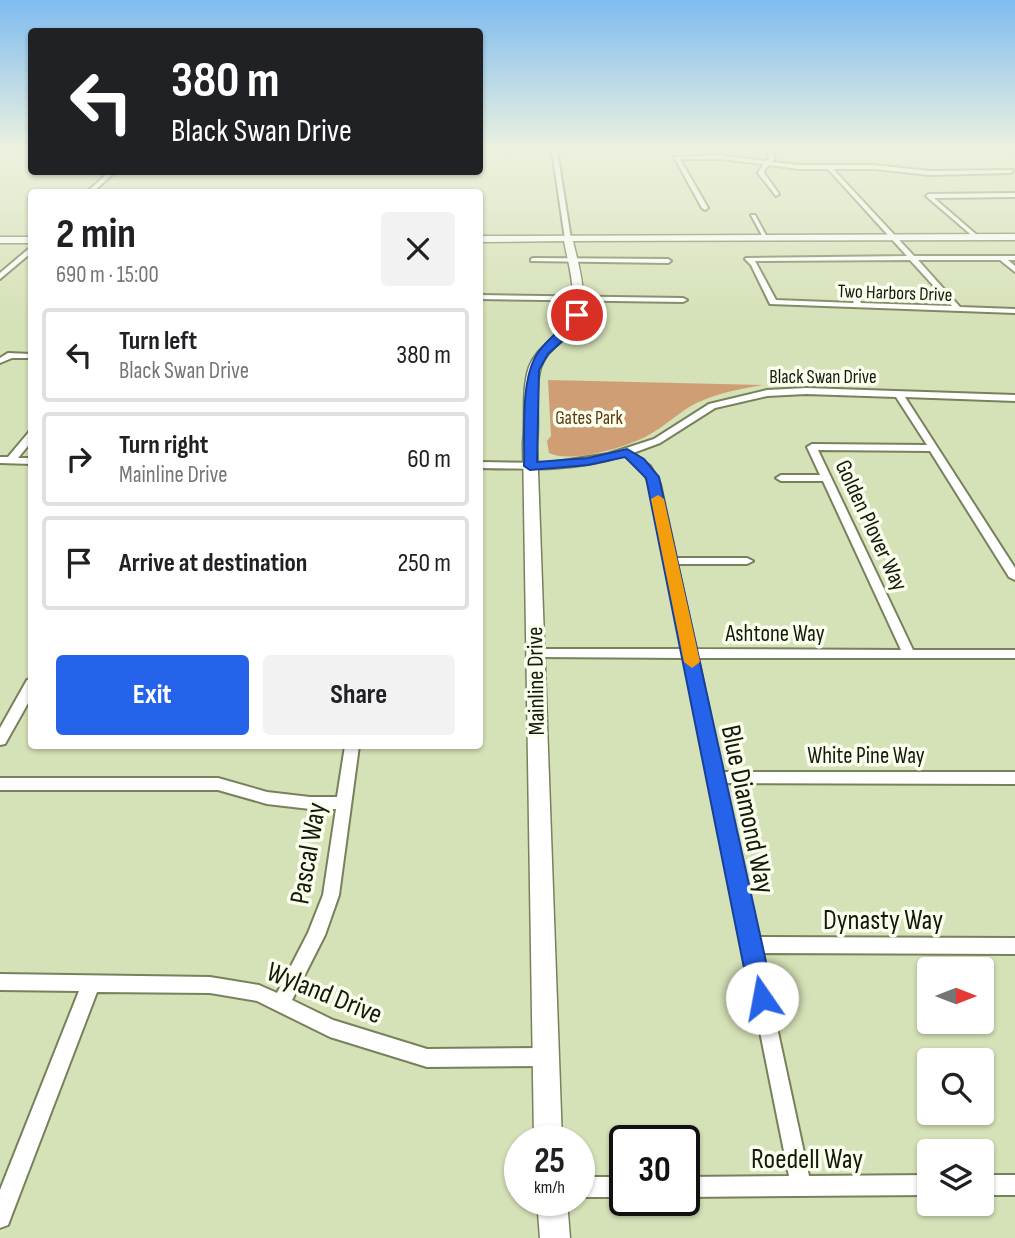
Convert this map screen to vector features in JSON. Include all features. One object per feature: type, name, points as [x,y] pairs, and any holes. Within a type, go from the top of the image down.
[{"type":"street","points":[[563,208],[578,300]]},
{"type":"street","points":[[866,208],[958,309]]},
{"type":"street","points":[[942,208],[976,237]]},
{"type":"street","points":[[753,216],[766,238]]},
{"type":"street","points":[[483,239],[1015,237]]},
{"type":"street","points":[[0,240],[28,240]]},
{"type":"street","points":[[0,277],[28,252]]},
{"type":"street","points":[[911,258],[1015,258]]},
{"type":"street","name":"Two Harbors Drive","points":[[911,258],[748,260],[754,264],[774,302],[1015,311]]},
{"type":"street","points":[[1002,258],[1015,270]]},
{"type":"street","points":[[533,260],[668,261]]},
{"type":"street","points":[[855,290],[854,296],[859,306]]},
{"type":"street","points":[[483,297],[683,300]]},
{"type":"street","name":"Mainline Drive","points":[[547,1125],[530,466],[534,370],[544,352],[572,324],[577,315],[578,300]]},
{"type":"street","points":[[0,361],[11,355],[28,356]]},
{"type":"street","name":"Black Swan Drive","points":[[483,465],[530,466],[588,462],[627,453],[657,441],[701,411],[748,395],[787,391],[1010,397]]},
{"type":"street","points":[[899,394],[1015,577]]},
{"type":"street","points":[[1010,397],[1015,409]]},
{"type":"street","points":[[5,461],[28,438]]},
{"type":"street","name":"Golden Plover Way","points":[[909,654],[812,447],[932,448]]},
{"type":"street","name":"Blue Diamond Way","points":[[627,453],[652,477],[801,1186]]},
{"type":"street","points":[[5,461],[28,461]]},
{"type":"street","points":[[781,478],[826,478]]},
{"type":"street","points":[[671,561],[747,561]]},
{"type":"street","name":"Ashtone Way","points":[[535,653],[1015,654]]},
{"type":"street","points":[[0,740],[28,689]]},
{"type":"street","name":"Pascal Way","points":[[281,1003],[316,935],[331,895],[351,749]]},
{"type":"street","name":"White Pine Way","points":[[716,777],[1015,778]]},
{"type":"street","points":[[0,784],[218,784],[267,797],[310,803],[342,803]]},
{"type":"street","name":"Dynasty Way","points":[[751,945],[1015,946]]},
{"type":"street","name":"Wyland Drive","points":[[0,982],[211,985],[259,993],[330,1028],[427,1058],[544,1058]]},
{"type":"street","points":[[0,1217],[91,983]]},
{"type":"street","name":"Roedell Way","points":[[700,1187],[917,1185]]},
{"type":"street","points":[[994,1185],[1015,1185]]},
{"type":"street","points":[[553,1216],[555,1238]]},
{"type":"green space","name":"Gates Park","points":[[548,380],[763,385],[727,392],[698,402],[655,432],[626,445],[570,457],[549,453],[547,441],[551,436]]},
{"type":"slow traffic","points":[[658,499],[692,662]]},
{"type":"route","points":[[577,315],[566,332],[544,352],[534,370],[534,423],[530,443],[530,466],[588,462],[627,453],[646,468],[652,477],[762,998]]}]
